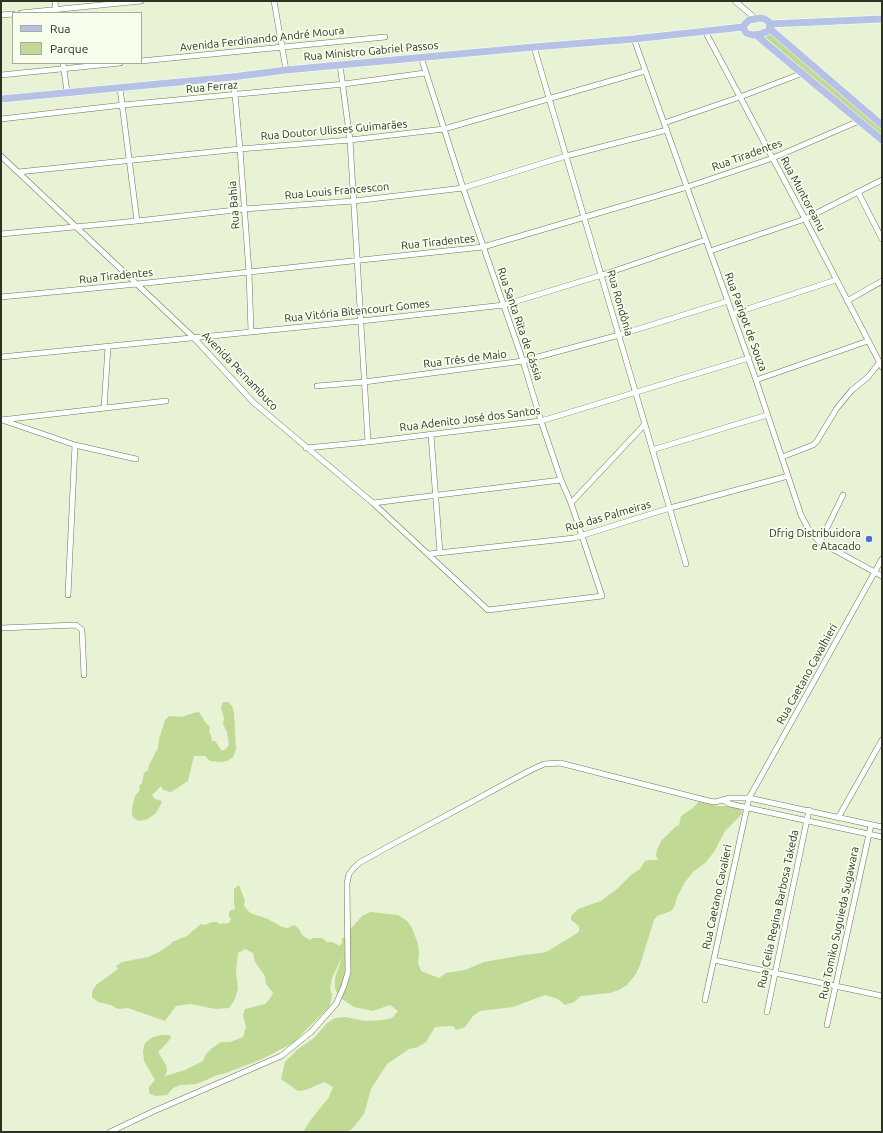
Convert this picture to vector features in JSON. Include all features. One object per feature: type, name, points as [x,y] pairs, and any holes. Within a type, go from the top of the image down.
[{"type":"main road","points":[[756,19],[764,19],[769,22],[770,27],[882,125]]},
{"type":"main road","name":"Rua Ministro Gabriel Passos","points":[[1,101],[10,98],[232,77],[286,70],[634,39],[743,27],[749,20],[756,19]]},
{"type":"main road","points":[[743,27],[746,33],[756,35],[765,33],[770,27],[882,19]]},
{"type":"main road","points":[[756,35],[882,140]]},
{"type":"street","points":[[55,1],[56,11]]},
{"type":"street","points":[[38,12],[141,1]]},
{"type":"street","points":[[274,1],[286,70]]},
{"type":"street","points":[[735,1],[756,19]]},
{"type":"street","points":[[1,15],[12,14]]},
{"type":"street","name":"Rua Muntoreanu","points":[[705,31],[881,365]]},
{"type":"street","name":"Avenida Ferdinando André Moura","points":[[142,61],[385,37]]},
{"type":"street","name":"Rua Parigot de Souza","points":[[634,39],[705,240],[749,358],[801,515],[810,532],[820,542],[882,576]]},
{"type":"street","name":"Rua Rondônia","points":[[534,47],[686,564]]},
{"type":"street","name":"Rua Santa Rita de Cássia","points":[[421,57],[463,188],[523,361],[541,421],[561,480],[571,503],[602,596],[488,610]]},
{"type":"street","points":[[1,75],[63,66],[101,64]]},
{"type":"street","points":[[340,65],[344,84],[350,140],[368,442]]},
{"type":"street","points":[[63,66],[67,92]]},
{"type":"street","name":"Rua Doutor Ulisses Guimarães","points":[[18,172],[240,149],[350,140],[444,129],[645,71]]},
{"type":"street","name":"Rua Ferraz","points":[[1,119],[123,105],[344,84],[426,73]]},
{"type":"street","points":[[664,122],[740,97],[803,73]]},
{"type":"street","name":"Rua Bahia","points":[[232,77],[240,149],[249,272],[251,332]]},
{"type":"street","points":[[120,88],[137,221]]},
{"type":"street","name":"Rua Tiradentes","points":[[1,297],[483,247],[687,187],[773,158],[859,121]]},
{"type":"street","name":"Rua Louis Francescon","points":[[1,234],[244,209],[354,201],[463,188],[566,156],[667,130]]},
{"type":"street","name":"Avenida Pernambuco","points":[[1,156],[194,338],[254,403],[373,503],[488,610]]},
{"type":"street","points":[[710,251],[805,219],[882,180]]},
{"type":"street","points":[[858,192],[882,239]]},
{"type":"street","name":"Rua Vitória Bitencourt Gomes","points":[[1,357],[361,321],[504,305],[602,275],[705,240]]},
{"type":"street","points":[[732,314],[836,280]]},
{"type":"street","points":[[847,301],[882,281]]},
{"type":"street","name":"Rua Três de Maio","points":[[317,386],[364,382],[523,361],[619,335],[728,301]]},
{"type":"street","points":[[756,380],[868,341]]},
{"type":"street","points":[[104,408],[108,347]]},
{"type":"street","name":"Rua Adenito José dos Santos","points":[[306,448],[431,435],[541,421],[749,358]]},
{"type":"street","points":[[782,457],[813,445],[837,408],[852,390],[881,365]]},
{"type":"street","points":[[1,420],[166,401]]},
{"type":"street","points":[[652,450],[767,415]]},
{"type":"street","points":[[1,420],[76,445],[136,459]]},
{"type":"street","points":[[571,503],[645,424]]},
{"type":"street","points":[[431,435],[440,553]]},
{"type":"street","points":[[68,595],[76,445]]},
{"type":"street","name":"Rua das Palmeiras","points":[[429,554],[574,538],[670,508],[788,476]]},
{"type":"street","points":[[373,503],[561,480]]},
{"type":"street","points":[[820,542],[843,495]]},
{"type":"street","name":"Rua Caetano Cavalhieri","points":[[749,798],[882,559]]},
{"type":"street","points":[[1,628],[76,625],[82,630],[84,675]]},
{"type":"street","points":[[838,818],[882,740]]},
{"type":"street","points":[[110,1132],[152,1112],[281,1056],[311,1032],[336,1004],[348,972],[347,884],[352,868],[359,862],[529,771],[551,763],[560,763],[709,801],[715,802],[730,798],[749,798],[882,827]]},
{"type":"street","name":"Rua Caetano Cavalieri","points":[[705,1000],[749,798]]},
{"type":"street","points":[[723,800],[730,804],[746,808],[882,837]]},
{"type":"street","name":"Rua Celia Regina Barbosa Takeda","points":[[767,1012],[809,810]]},
{"type":"street","name":"Rua Tomiko Suguieda Sugawara","points":[[827,1025],[871,825]]},
{"type":"street","points":[[714,960],[882,996]]},
{"type":"green space","points":[[770,33],[882,129],[882,136],[764,36]]},
{"type":"green space","points":[[223,702],[228,702],[232,706],[234,713],[236,749],[233,757],[227,761],[221,762],[210,761],[205,756],[194,756],[188,781],[171,792],[163,790],[161,786],[152,795],[155,799],[162,801],[156,813],[148,819],[139,821],[134,818],[132,815],[132,808],[135,796],[140,790],[139,786],[142,783],[144,773],[148,770],[158,748],[159,739],[165,720],[169,716],[182,717],[199,712],[210,727],[209,732],[212,741],[215,741],[222,751],[229,745],[227,732],[223,724],[224,718],[221,708]]},
{"type":"green space","points":[[699,801],[718,806],[736,806],[741,808],[742,813],[725,831],[714,852],[705,863],[694,871],[685,882],[671,911],[657,916],[654,920],[640,965],[636,974],[627,985],[610,993],[581,996],[574,1002],[565,1005],[558,999],[545,995],[513,1007],[480,1011],[473,1016],[465,1027],[460,1029],[456,1030],[453,1026],[435,1027],[426,1042],[418,1047],[409,1049],[387,1064],[371,1089],[364,1114],[352,1129],[347,1132],[303,1132],[329,1097],[333,1087],[324,1082],[306,1090],[298,1091],[281,1079],[285,1062],[298,1049],[314,1038],[327,1023],[335,1018],[345,1017],[365,1021],[383,1020],[392,1018],[398,1011],[390,1005],[373,1011],[354,1007],[339,997],[335,988],[335,978],[343,955],[332,978],[330,988],[332,995],[330,1006],[293,1043],[260,1060],[223,1074],[196,1084],[180,1085],[173,1088],[167,1095],[155,1096],[149,1093],[149,1087],[155,1080],[144,1061],[143,1051],[145,1043],[153,1037],[170,1035],[171,1038],[158,1052],[166,1065],[167,1071],[165,1076],[185,1070],[203,1061],[206,1054],[221,1042],[230,1042],[243,1037],[246,1027],[243,1015],[245,1009],[265,1004],[273,993],[266,984],[265,976],[255,962],[253,953],[245,949],[238,953],[236,971],[238,989],[234,1001],[229,1008],[216,1009],[190,1004],[176,1006],[165,1021],[128,1008],[118,1009],[111,1005],[98,1002],[92,997],[92,992],[96,985],[118,969],[116,966],[122,962],[148,957],[157,953],[172,942],[187,936],[201,924],[205,925],[212,922],[217,922],[219,924],[229,923],[231,919],[229,917],[229,912],[235,908],[234,889],[239,885],[245,901],[244,906],[250,913],[268,919],[282,927],[288,928],[294,925],[299,929],[302,935],[310,940],[313,938],[322,938],[327,942],[332,942],[340,946],[342,943],[342,938],[345,938],[346,940],[343,953],[349,931],[362,916],[370,912],[398,915],[407,921],[412,928],[418,944],[418,963],[421,971],[439,978],[446,973],[465,970],[484,962],[542,953],[548,951],[579,931],[579,926],[571,920],[571,916],[578,909],[601,901],[618,888],[632,874],[640,869],[645,861],[658,860],[656,855],[661,841],[679,825],[681,816],[693,808]]},
{"type":"place","name":"Dfrig Distribuidora e Atacado","points":[[869,539]]}]
